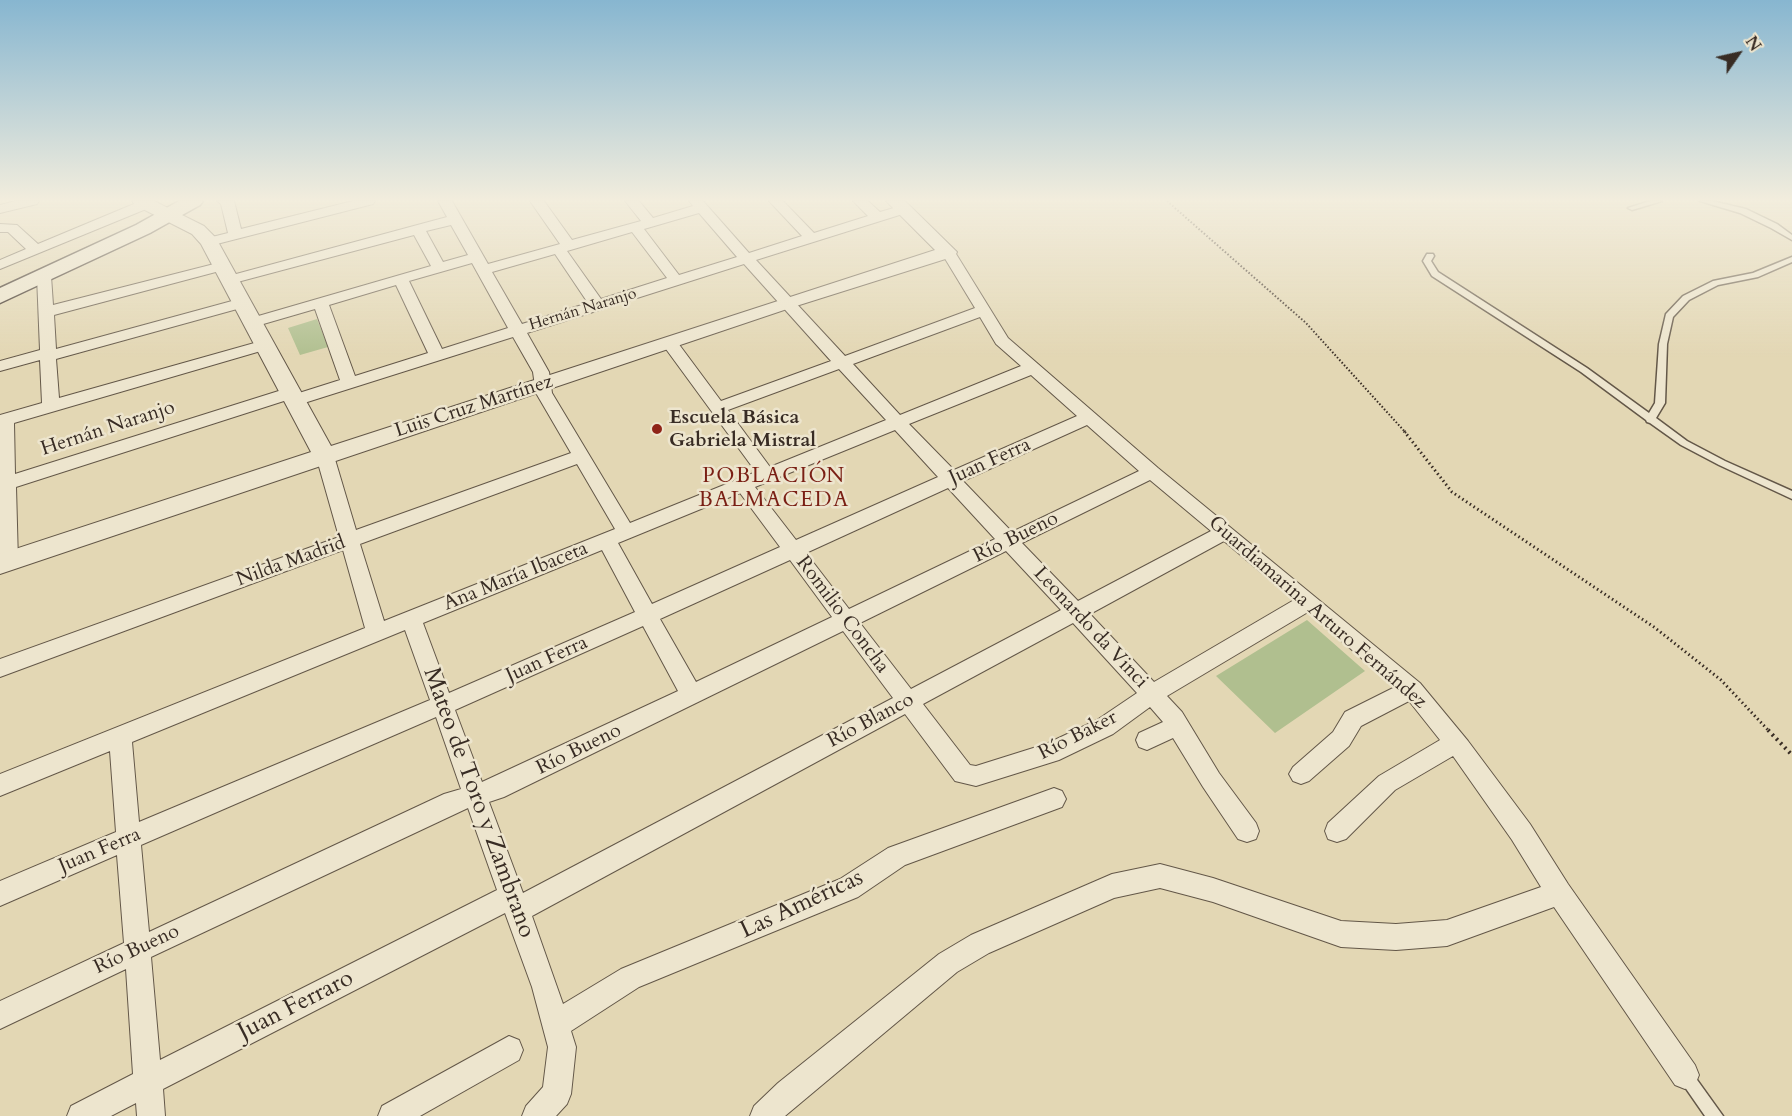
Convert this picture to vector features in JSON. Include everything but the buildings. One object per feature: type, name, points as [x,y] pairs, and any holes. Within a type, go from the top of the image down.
[{"type":"main road","points":[[0,296],[91,253]]},
{"type":"street","points":[[0,265],[29,253]]},
{"type":"street","points":[[215,253],[326,456],[377,633]]},
{"type":"street","points":[[46,312],[313,253]]},
{"type":"street","points":[[431,253],[439,268]]},
{"type":"street","points":[[474,253],[541,372],[544,393],[626,532]]},
{"type":"street","points":[[253,322],[439,268],[480,264],[534,253]]},
{"type":"street","points":[[567,253],[597,305]]},
{"type":"street","points":[[655,253],[676,280]]},
{"type":"street","name":"Leonardo da Vinci","points":[[742,253],[1152,694],[1178,725],[1211,780],[1247,831]]},
{"type":"street","name":"Hernán Naranjo","points":[[6,483],[293,396],[349,383],[762,253]]},
{"type":"street","name":"Luis Cruz Martínez","points":[[4,563],[786,303],[945,253]]},
{"type":"street","name":"Guardiamarina Arturo Fernández","points":[[949,253],[1002,341],[1152,472],[1412,689],[1456,743],[1521,832],[1558,893],[1685,1075]]},
{"type":"street","points":[[44,276],[51,406]]},
{"type":"street","points":[[400,279],[437,355]]},
{"type":"street","points":[[320,302],[349,383]]},
{"type":"street","points":[[0,366],[38,355],[57,354],[243,303]]},
{"type":"street","points":[[718,408],[982,311]]},
{"type":"street","points":[[669,342],[767,475]]},
{"type":"street","points":[[4,563],[6,483],[2,421],[265,345]]},
{"type":"street","name":"Ana María Ibaceta","points":[[0,785],[1032,368]]},
{"type":"street","name":"Juan Ferra","points":[[0,894],[416,714],[466,697],[1089,417]]},
{"type":"street","name":"Nilda Madrid","points":[[0,668],[581,456]]},
{"type":"street","name":"Río Bueno","points":[[0,1015],[452,802],[496,789],[1152,472]]},
{"type":"street","name":"Romilio Concha","points":[[743,484],[963,774]]},
{"type":"street","name":"Río Blanco","points":[[514,903],[908,701],[1224,532]]},
{"type":"street","points":[[606,540],[692,695]]},
{"type":"street","name":"Río Baker","points":[[963,774],[976,777],[1051,753],[1104,727],[1152,694],[1309,601]]},
{"type":"street","name":"Mateo de Toro y Zambrano","points":[[411,619],[545,987],[555,1025]]},
{"type":"street","points":[[1301,774],[1341,740],[1353,719],[1412,689]]},
{"type":"street","points":[[1147,740],[1178,725]]},
{"type":"street","points":[[120,736],[152,1116]]},
{"type":"street","points":[[1337,831],[1387,783],[1456,743]]},
{"type":"street","name":"Las Américas","points":[[555,1025],[630,978],[849,888],[897,856],[1054,799]]},
{"type":"street","points":[[764,1116],[788,1093],[948,963],[980,944],[1112,886],[1160,876],[1213,890],[1341,934],[1396,937],[1447,933],[1558,893]]},
{"type":"street","name":"Juan Ferraro","points":[[81,1116],[514,903]]},
{"type":"street","points":[[536,1116],[557,1094],[562,1047],[555,1025]]},
{"type":"street","points":[[393,1116],[509,1050]]},
{"type":"lane","points":[[1430,256],[1428,261],[1436,274],[1584,370],[1684,443],[1792,495]]},
{"type":"lane","points":[[1650,420],[1660,403],[1663,345],[1669,316],[1686,298],[1716,283],[1755,274],[1792,260]]},
{"type":"lane","points":[[1685,1075],[1715,1116]]},
{"type":"path","points":[[1226,253],[1306,323],[1415,443],[1452,492],[1654,627],[1721,680],[1792,754]]},
{"type":"green space","points":[[317,319],[328,347],[300,355],[288,328]]},
{"type":"green space","points":[[1307,620],[1365,671],[1275,733],[1216,676]]},
{"type":"place","name":"Escuela Básica Gabriela Mistral","points":[[657,429]]},
{"type":"district","name":"POBLACIÓN BALMACEDA","points":[[774,489]]}]
